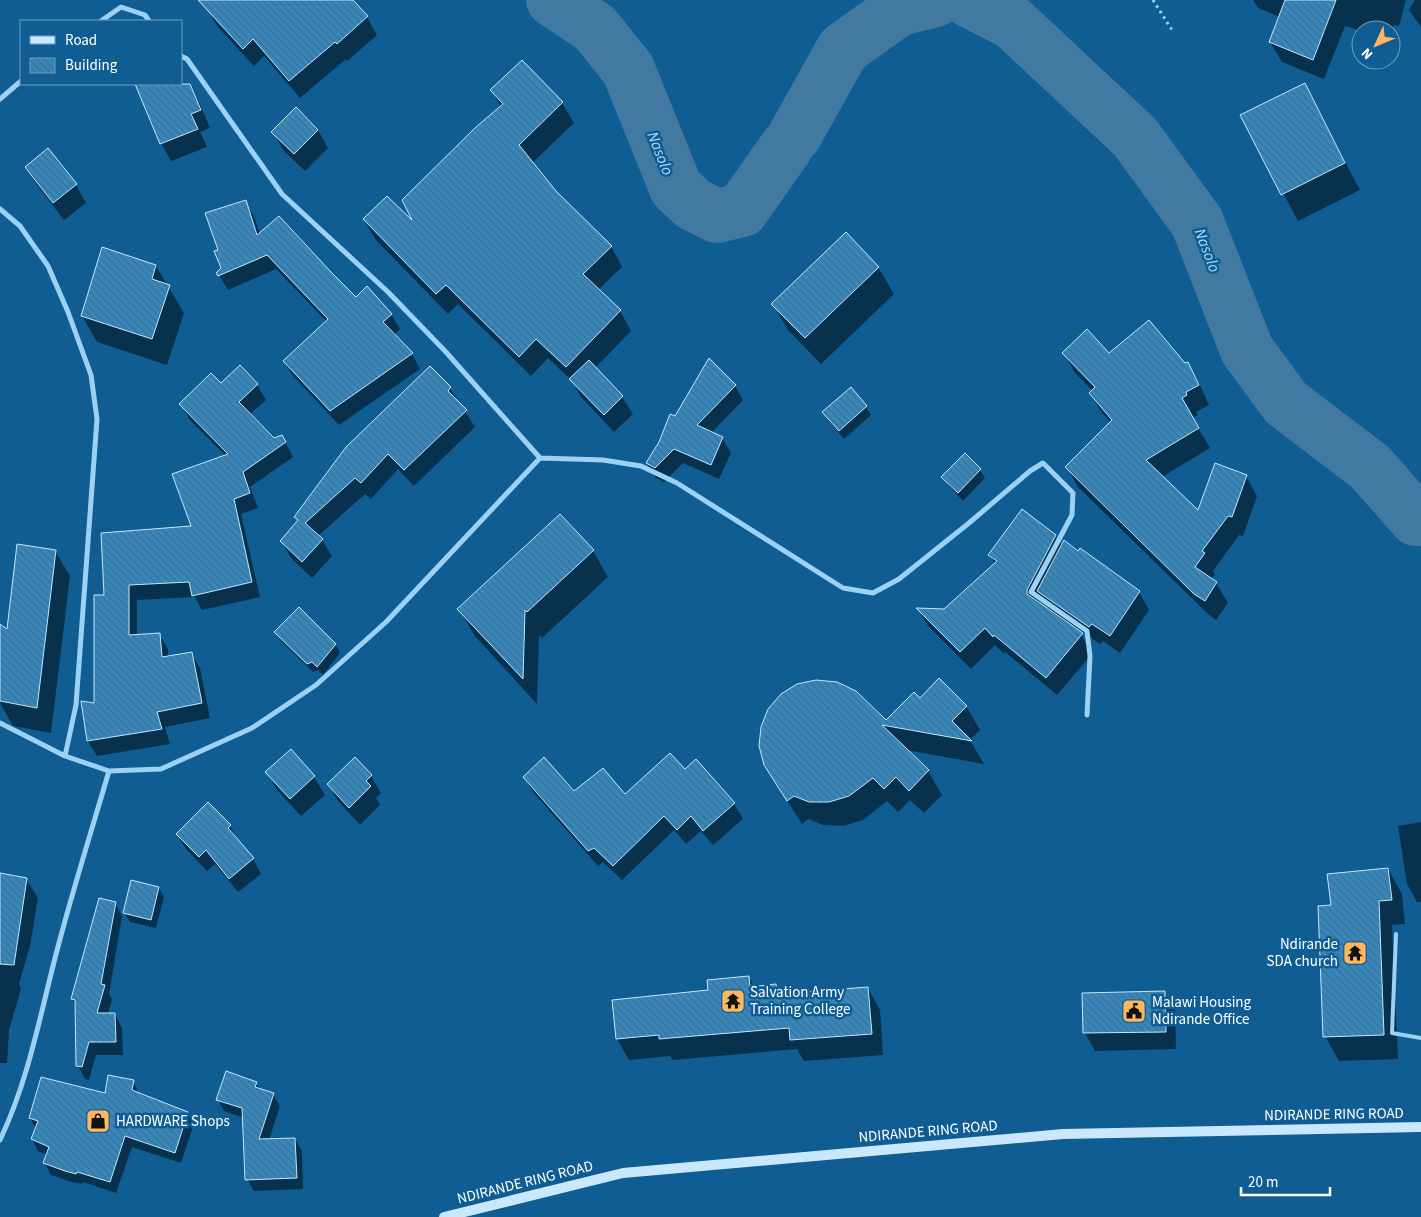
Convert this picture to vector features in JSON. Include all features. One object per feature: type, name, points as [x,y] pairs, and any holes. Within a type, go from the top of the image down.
[{"type":"street","points":[[103,20],[121,8],[145,15],[148,20]]},
{"type":"street","points":[[182,57],[187,60],[282,194],[388,292],[444,350],[540,458],[603,460],[641,466],[677,483],[843,588],[873,593],[899,579],[969,523],[1030,470],[1044,463],[1073,493],[1072,515],[1031,592],[1087,631],[1090,656],[1087,715]]},
{"type":"street","points":[[0,99],[20,81]]},
{"type":"street","points":[[0,209],[20,226],[48,266],[68,312],[91,376],[97,420],[76,705],[65,756]]},
{"type":"street","points":[[0,723],[65,756],[108,771],[161,769],[252,728],[316,685],[386,622],[540,458]]},
{"type":"street","points":[[0,1140],[27,1071],[59,943],[108,771]]},
{"type":"street","name":"NDIRANDE RING ROAD","points":[[444,1217],[623,1173],[1063,1134],[1421,1127]]},
{"type":"lane","points":[[1396,934],[1392,1032],[1421,1038]]},
{"type":"path","points":[[1153,0],[1172,30]]},
{"type":"building","points":[[198,0],[353,0],[368,16],[337,44],[335,42],[289,81],[253,39],[243,49]]},
{"type":"building","points":[[1285,0],[1336,0],[1313,60],[1269,42]]},
{"type":"building","points":[[522,60],[563,102],[519,145],[556,191],[612,246],[583,274],[621,310],[566,367],[536,339],[519,357],[446,285],[436,294],[363,219],[387,196],[412,220],[402,200],[476,127],[503,104],[490,90]]},
{"type":"building","points":[[1305,83],[1345,163],[1281,195],[1240,115]]},
{"type":"building","points":[[190,84],[201,110],[191,114],[198,129],[160,144],[135,85]]},
{"type":"building","points":[[296,107],[318,130],[294,154],[271,132]]},
{"type":"building","points":[[48,148],[77,184],[53,203],[25,167]]},
{"type":"building","points":[[246,200],[257,235],[279,216],[356,297],[367,286],[392,314],[383,322],[413,353],[330,411],[283,361],[328,319],[267,255],[218,276],[216,273],[221,268],[214,251],[218,250],[205,213]]},
{"type":"building","points":[[846,232],[879,267],[805,338],[771,304]]},
{"type":"building","points":[[102,247],[156,265],[152,279],[170,285],[152,339],[81,316]]},
{"type":"building","points":[[1149,320],[1185,363],[1188,362],[1199,385],[1186,392],[1187,395],[1182,398],[1199,428],[1146,460],[1198,510],[1215,463],[1247,475],[1232,517],[1228,516],[1202,551],[1205,553],[1195,567],[1217,582],[1205,601],[1194,594],[1065,467],[1112,420],[1089,393],[1095,387],[1062,353],[1087,329],[1109,353]]},
{"type":"building","points":[[709,358],[736,385],[697,425],[723,437],[711,465],[674,449],[655,468],[646,463],[659,442],[670,414],[675,416]]},
{"type":"building","points":[[589,360],[623,396],[604,415],[569,379]]},
{"type":"building","points":[[240,365],[258,384],[239,402],[274,438],[282,435],[286,442],[243,472],[250,493],[234,499],[252,582],[192,596],[189,582],[129,585],[129,635],[160,633],[162,657],[192,652],[202,703],[157,712],[162,729],[87,741],[81,701],[94,703],[94,595],[104,595],[101,533],[191,526],[172,474],[228,454],[179,404],[211,373],[221,383]]},
{"type":"building","points":[[430,366],[451,387],[448,391],[467,410],[404,470],[388,454],[361,483],[355,478],[305,523],[323,539],[302,562],[280,541],[298,520],[294,517],[346,447]]},
{"type":"building","points":[[851,387],[867,406],[839,431],[822,412]]},
{"type":"building","points":[[965,453],[981,469],[958,493],[941,477]]},
{"type":"building","points":[[1022,509],[1056,535],[1027,590],[1027,594],[1083,633],[1046,678],[994,635],[993,637],[985,628],[960,652],[916,608],[944,609],[997,561],[988,555]]},
{"type":"building","points":[[560,514],[594,550],[527,612],[525,610],[523,679],[457,609]]},
{"type":"building","points":[[1064,540],[1078,551],[1080,548],[1140,591],[1110,636],[1092,624],[1089,627],[1037,591]]},
{"type":"building","points":[[17,544],[56,550],[37,708],[0,701],[0,624],[7,629]]},
{"type":"building","points":[[299,607],[336,644],[317,667],[312,662],[307,664],[274,632]]},
{"type":"building","points":[[939,678],[967,706],[952,721],[972,741],[882,725],[929,770],[909,791],[896,777],[884,789],[873,778],[849,796],[829,802],[809,802],[794,796],[787,801],[764,765],[759,746],[761,727],[768,709],[781,694],[797,684],[816,680],[837,682],[856,691],[886,720],[914,692],[920,698]]},
{"type":"building","points":[[291,749],[315,776],[290,799],[265,772]]},
{"type":"building","points":[[670,753],[685,769],[696,759],[735,803],[703,831],[691,816],[677,830],[664,816],[613,866],[594,848],[588,851],[523,777],[544,757],[574,791],[603,768],[625,794]]},
{"type":"building","points":[[355,757],[372,775],[366,781],[371,786],[349,808],[327,784]]},
{"type":"building","points":[[208,802],[231,825],[228,828],[254,858],[229,879],[206,850],[199,857],[176,834]]},
{"type":"building","points":[[1388,868],[1392,900],[1379,901],[1384,1035],[1323,1037],[1318,906],[1331,905],[1327,874]]},
{"type":"building","points":[[0,873],[27,878],[14,965],[0,964]]},
{"type":"building","points":[[131,880],[159,887],[151,920],[123,913]]},
{"type":"building","points":[[99,898],[116,902],[101,984],[105,985],[97,1013],[115,1013],[116,1042],[89,1042],[82,1067],[76,1066],[75,1000],[71,999]]},
{"type":"building","points":[[749,976],[750,987],[776,984],[777,994],[868,987],[872,1034],[790,1040],[789,1028],[659,1039],[659,1035],[616,1039],[612,1000],[708,990],[707,980]]},
{"type":"building","points":[[1165,991],[1166,1032],[1083,1033],[1082,993]]},
{"type":"building","points":[[226,1071],[257,1082],[255,1087],[274,1093],[259,1139],[295,1138],[297,1178],[245,1180],[242,1108],[216,1100]]},
{"type":"building","points":[[108,1075],[134,1080],[132,1090],[188,1112],[175,1153],[125,1136],[110,1182],[77,1172],[76,1174],[65,1171],[43,1163],[49,1147],[31,1139],[38,1121],[29,1118],[41,1077],[105,1093]]},
{"type":"waterway","name":"Nasolo","points":[[553,0],[595,28],[628,69],[676,188],[693,204],[717,216],[742,210],[787,146]]},
{"type":"waterway","name":"Nasolo","points":[[795,135],[843,49],[899,9],[936,0]]},
{"type":"waterway","name":"Nasolo","points":[[968,0],[1013,23],[1135,137],[1197,222],[1247,350],[1286,403],[1370,467],[1416,519],[1421,519]]},
{"type":"place","name":"Ndirande SDA church","points":[[1355,953]]},
{"type":"place","name":"Salvation Army Training College","points":[[733,1001]]},
{"type":"place","name":"Malawi Housing Ndirande Office","points":[[1134,1011]]},
{"type":"place","name":"HARDWARE Shops","points":[[98,1121]]}]
